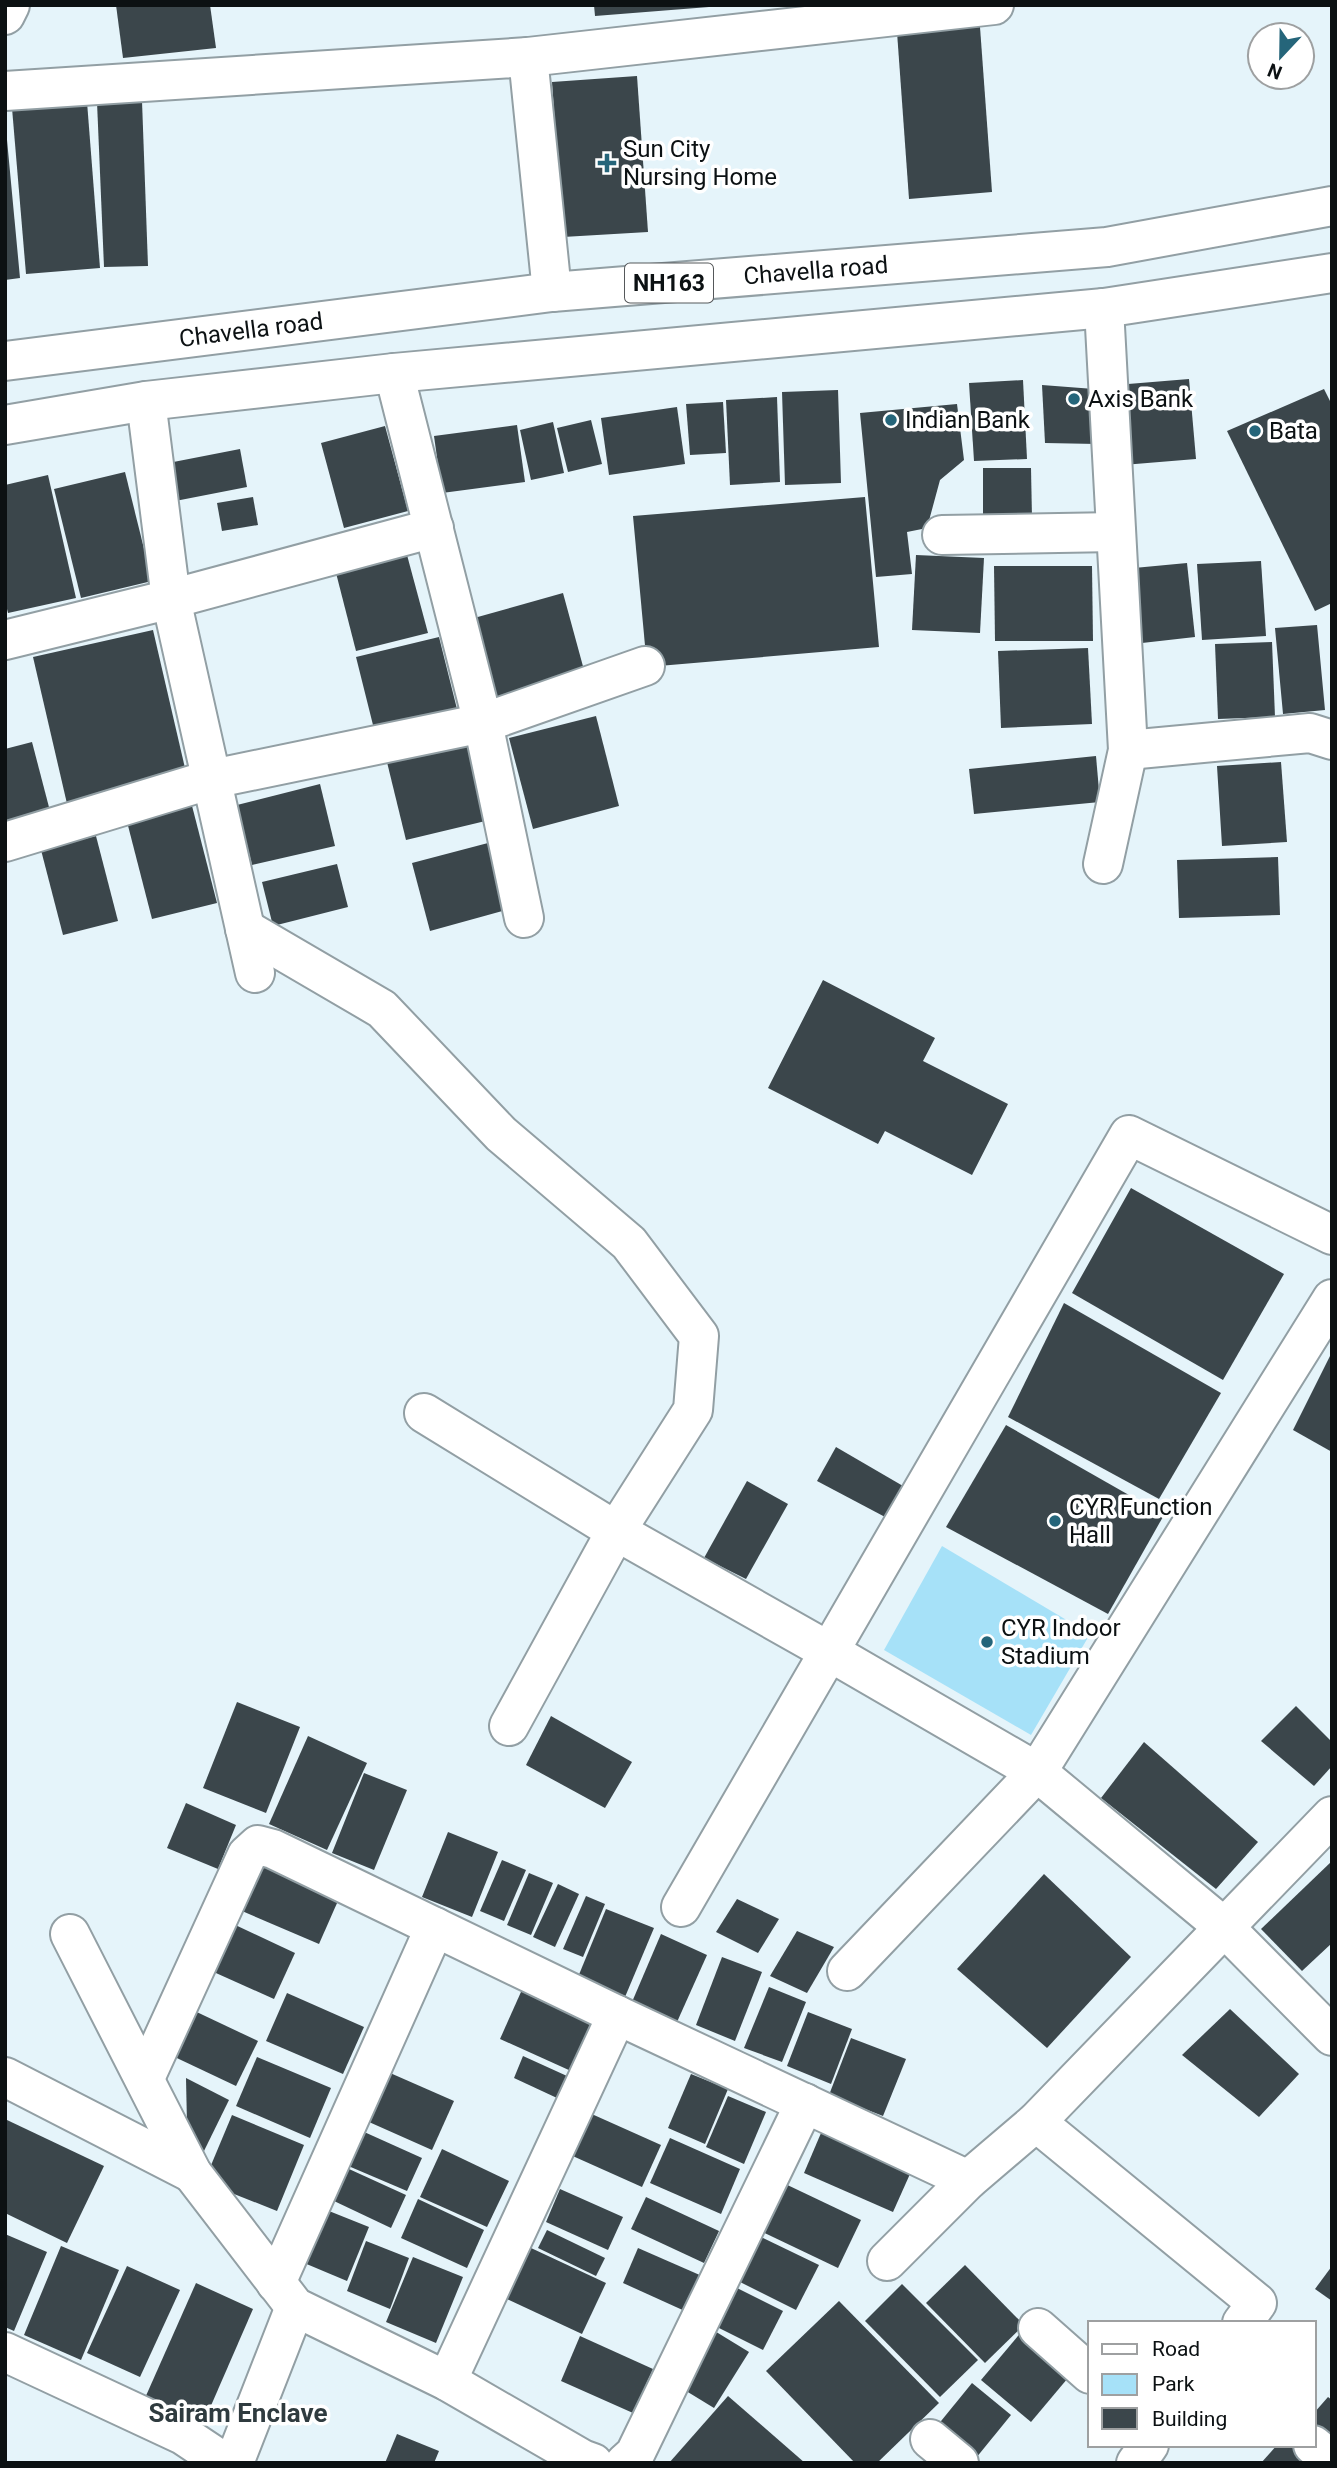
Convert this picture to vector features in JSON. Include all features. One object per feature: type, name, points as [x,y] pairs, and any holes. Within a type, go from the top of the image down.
[{"type":"main road","points":[[5,15],[10,5]]},
{"type":"main road","points":[[5,92],[528,57],[994,5]]},
{"type":"main road","points":[[528,57],[552,292]]},
{"type":"main road","name":"Chavella road","points":[[5,361],[552,292],[1107,247],[1332,206]]},
{"type":"main road","points":[[5,425],[146,401],[394,373],[1104,308],[1332,273]]},
{"type":"main road","points":[[1102,864],[1128,750],[1104,308]]},
{"type":"main road","points":[[394,373],[483,723],[524,918]]},
{"type":"main road","points":[[146,401],[171,599],[255,973]]},
{"type":"main road","points":[[5,640],[171,599],[434,528]]},
{"type":"main road","points":[[942,536],[1116,533]]},
{"type":"main road","points":[[5,842],[212,779],[483,723],[645,666]]},
{"type":"main road","points":[[1128,750],[1310,733],[1332,740]]},
{"type":"main road","points":[[245,929],[382,1009],[501,1134],[629,1243],[699,1336],[693,1410],[616,1531],[509,1726]]},
{"type":"main road","points":[[681,1907],[1129,1135],[1332,1235]]},
{"type":"main road","points":[[847,1971],[1037,1772],[1332,1299]]},
{"type":"main road","points":[[424,1413],[616,1531],[1037,1772],[1225,1928],[1332,2036]]},
{"type":"main road","points":[[887,2261],[968,2180],[1036,2122],[1332,1816]]},
{"type":"main road","points":[[145,2078],[247,1855],[258,1845],[273,1849],[968,2180]]},
{"type":"main road","points":[[234,2463],[286,2295],[435,1927]]},
{"type":"main road","points":[[70,1934],[192,2174],[286,2295],[593,2463]]},
{"type":"main road","points":[[447,2381],[617,2015]]},
{"type":"main road","points":[[5,2077],[192,2174]]},
{"type":"main road","points":[[625,2463],[635,2454],[805,2103]]},
{"type":"main road","points":[[1036,2122],[1257,2302],[1243,2321]]},
{"type":"main road","points":[[1038,2328],[1088,2372]]},
{"type":"main road","points":[[5,2352],[176,2449],[225,2463]]},
{"type":"main road","points":[[930,2439],[959,2463]]},
{"type":"main road","points":[[1136,2463],[1148,2447]]},
{"type":"main road","points":[[1316,2447],[1332,2460]]},
{"type":"green space","name":"CYR Indoor Stadium","points":[[942,1546],[1090,1634],[1031,1735],[884,1650]]},
{"type":"building","points":[[116,5],[210,5],[216,48],[123,58]]},
{"type":"building","points":[[594,5],[709,5],[709,7],[595,16]]},
{"type":"building","points":[[980,27],[992,192],[909,199],[897,32]]},
{"type":"building","points":[[637,76],[648,232],[563,237],[552,82]]},
{"type":"building","points":[[142,101],[148,266],[104,267],[97,102]]},
{"type":"building","points":[[87,102],[100,268],[26,274],[12,108]]},
{"type":"building","points":[[5,140],[20,278],[5,280]]},
{"type":"building","points":[[1189,379],[1196,459],[1123,465],[1116,385]]},
{"type":"building","points":[[1023,380],[1027,459],[974,461],[969,383]]},
{"type":"building","points":[[1042,385],[1094,389],[1097,444],[1045,443]]},
{"type":"building","points":[[1324,389],[1332,405],[1332,603],[1315,611],[1227,431]]},
{"type":"building","points":[[838,390],[841,483],[785,485],[782,392]]},
{"type":"building","points":[[777,397],[780,482],[730,485],[726,400]]},
{"type":"building","points":[[723,402],[726,453],[690,455],[686,404]]},
{"type":"building","points":[[957,404],[964,460],[940,480],[927,528],[907,532],[912,574],[876,577],[860,413]]},
{"type":"building","points":[[677,407],[685,464],[609,475],[601,418]]},
{"type":"building","points":[[591,420],[602,464],[568,472],[557,428]]},
{"type":"building","points":[[553,422],[564,473],[531,480],[520,430]]},
{"type":"building","points":[[517,425],[525,482],[442,493],[434,436]]},
{"type":"building","points":[[385,426],[408,511],[344,528],[321,443]]},
{"type":"building","points":[[240,449],[247,487],[165,503],[158,465]]},
{"type":"building","points":[[983,468],[1031,468],[1032,518],[983,519]]},
{"type":"building","points":[[125,472],[152,581],[81,598],[54,489]]},
{"type":"building","points":[[48,475],[76,598],[8,613],[5,601],[5,485]]},
{"type":"building","points":[[253,497],[258,525],[222,531],[217,503]]},
{"type":"building","points":[[865,497],[879,647],[647,667],[633,516]]},
{"type":"building","points":[[407,555],[428,633],[356,651],[336,573]]},
{"type":"building","points":[[916,555],[984,558],[980,633],[912,630]]},
{"type":"building","points":[[1261,561],[1266,636],[1202,640],[1197,564]]},
{"type":"building","points":[[1187,563],[1195,637],[1142,643],[1134,568]]},
{"type":"building","points":[[994,566],[1092,566],[1093,641],[995,641]]},
{"type":"building","points":[[563,593],[587,681],[491,708],[467,620]]},
{"type":"building","points":[[1317,625],[1325,710],[1283,714],[1275,628]]},
{"type":"building","points":[[153,630],[188,781],[68,808],[33,657]]},
{"type":"building","points":[[439,637],[457,709],[374,729],[356,657]]},
{"type":"building","points":[[1272,642],[1275,717],[1218,719],[1215,644]]},
{"type":"building","points":[[1088,648],[1092,724],[1001,728],[998,651]]},
{"type":"building","points":[[596,716],[619,806],[533,829],[509,738]]},
{"type":"building","points":[[478,733],[498,818],[406,840],[385,754]]},
{"type":"building","points":[[32,742],[50,811],[5,823],[5,749]]},
{"type":"building","points":[[1096,756],[1100,802],[974,814],[969,769]]},
{"type":"building","points":[[1281,762],[1287,842],[1222,846],[1217,766]]},
{"type":"building","points":[[320,784],[335,846],[252,865],[237,805]]},
{"type":"building","points":[[190,798],[217,903],[152,919],[125,814]]},
{"type":"building","points":[[96,836],[118,921],[63,935],[41,850]]},
{"type":"building","points":[[488,843],[506,910],[430,931],[412,863]]},
{"type":"building","points":[[1278,857],[1280,915],[1179,918],[1177,860]]},
{"type":"building","points":[[337,864],[348,907],[273,926],[262,882]]},
{"type":"building","points":[[823,980],[935,1038],[923,1061],[1008,1104],[972,1175],[885,1131],[878,1144],[768,1088]]},
{"type":"building","points":[[1131,1188],[1284,1274],[1223,1380],[1072,1293]]},
{"type":"building","points":[[1064,1303],[1221,1393],[1159,1499],[1008,1417]]},
{"type":"building","points":[[1332,1352],[1332,1452],[1293,1430]]},
{"type":"building","name":"CYR Function Hall","points":[[1006,1425],[1164,1515],[1108,1614],[946,1527]]},
{"type":"building","points":[[836,1447],[903,1486],[887,1518],[817,1481]]},
{"type":"building","points":[[747,1481],[788,1504],[746,1579],[704,1558]]},
{"type":"building","points":[[237,1702],[300,1727],[266,1813],[203,1788]]},
{"type":"building","points":[[1296,1706],[1332,1742],[1332,1766],[1314,1786],[1261,1741]]},
{"type":"building","points":[[551,1716],[632,1762],[605,1808],[526,1765]]},
{"type":"building","points":[[308,1736],[367,1763],[327,1850],[269,1824]]},
{"type":"building","points":[[1144,1742],[1258,1842],[1216,1889],[1101,1798]]},
{"type":"building","points":[[364,1773],[407,1790],[374,1870],[332,1853]]},
{"type":"building","points":[[186,1803],[236,1825],[218,1869],[167,1848]]},
{"type":"building","points":[[448,1832],[498,1852],[472,1917],[422,1897]]},
{"type":"building","points":[[265,1860],[341,1894],[319,1944],[242,1911]]},
{"type":"building","points":[[502,1860],[526,1870],[504,1921],[480,1911]]},
{"type":"building","points":[[1332,1861],[1332,1943],[1302,1971],[1261,1929]]},
{"type":"building","points":[[529,1873],[553,1883],[531,1935],[507,1925]]},
{"type":"building","points":[[1044,1874],[1131,1957],[1047,2048],[957,1969]]},
{"type":"building","points":[[558,1884],[579,1894],[555,1947],[533,1937]]},
{"type":"building","points":[[586,1896],[605,1904],[583,1957],[563,1949]]},
{"type":"building","points":[[737,1899],[779,1919],[758,1953],[716,1932]]},
{"type":"building","points":[[606,1909],[654,1928],[625,1997],[578,1977]]},
{"type":"building","points":[[229,1922],[295,1953],[274,1999],[207,1969]]},
{"type":"building","points":[[797,1931],[834,1947],[807,1993],[770,1976]]},
{"type":"building","points":[[661,1934],[707,1955],[677,2022],[632,2002]]},
{"type":"building","points":[[722,1957],[762,1972],[735,2041],[696,2025]]},
{"type":"building","points":[[525,1983],[597,2016],[571,2071],[500,2039]]},
{"type":"building","points":[[769,1987],[806,2002],[782,2062],[744,2048]]},
{"type":"building","points":[[287,1993],[364,2027],[343,2074],[266,2041]]},
{"type":"building","points":[[184,2006],[258,2041],[236,2086],[162,2051]]},
{"type":"building","points":[[1230,2009],[1299,2074],[1259,2117],[1182,2055]]},
{"type":"building","points":[[808,2012],[852,2029],[831,2084],[787,2066]]},
{"type":"building","points":[[851,2038],[906,2059],[883,2116],[829,2095]]},
{"type":"building","points":[[523,2056],[567,2076],[557,2098],[514,2078]]},
{"type":"building","points":[[257,2057],[331,2088],[310,2138],[236,2106]]},
{"type":"building","points":[[381,2069],[454,2101],[432,2150],[360,2118]]},
{"type":"building","points":[[691,2074],[728,2089],[705,2144],[668,2128]]},
{"type":"building","points":[[186,2078],[229,2100],[203,2153],[187,2125]]},
{"type":"building","points":[[728,2096],[766,2112],[744,2164],[706,2147]]},
{"type":"building","points":[[585,2111],[661,2145],[642,2187],[566,2153]]},
{"type":"building","points":[[232,2115],[304,2145],[277,2211],[204,2182]]},
{"type":"building","points":[[7,2120],[104,2166],[67,2243],[5,2213]]},
{"type":"building","points":[[824,2126],[914,2165],[893,2212],[804,2173]]},
{"type":"building","points":[[362,2131],[422,2158],[407,2191],[346,2165]]},
{"type":"building","points":[[670,2138],[740,2169],[721,2214],[650,2183]]},
{"type":"building","points":[[442,2149],[509,2181],[487,2227],[420,2197]]},
{"type":"building","points":[[349,2169],[406,2195],[391,2228],[334,2201]]},
{"type":"building","points":[[779,2181],[861,2220],[838,2268],[756,2229]]},
{"type":"building","points":[[560,2189],[623,2217],[608,2250],[546,2222]]},
{"type":"building","points":[[646,2197],[719,2231],[704,2263],[631,2229]]},
{"type":"building","points":[[418,2199],[484,2230],[467,2268],[401,2238]]},
{"type":"building","points":[[319,2207],[369,2227],[347,2281],[297,2260]]},
{"type":"building","points":[[547,2230],[605,2258],[596,2276],[538,2248]]},
{"type":"building","points":[[5,2234],[47,2252],[14,2331],[5,2327]]},
{"type":"building","points":[[755,2234],[819,2265],[796,2310],[732,2278]]},
{"type":"building","points":[[366,2241],[409,2258],[390,2309],[347,2291]]},
{"type":"building","points":[[61,2246],[119,2270],[81,2360],[24,2335]]},
{"type":"building","points":[[531,2248],[606,2283],[582,2334],[507,2299]]},
{"type":"building","points":[[638,2248],[702,2276],[687,2312],[623,2283]]},
{"type":"building","points":[[413,2257],[463,2277],[436,2343],[386,2322]]},
{"type":"building","points":[[965,2265],[1024,2325],[985,2363],[926,2303]]},
{"type":"building","points":[[127,2266],[180,2290],[140,2377],[87,2353]]},
{"type":"building","points":[[1332,2266],[1332,2301],[1315,2289]]},
{"type":"building","points":[[196,2283],[253,2309],[203,2424],[145,2398]]},
{"type":"building","points":[[902,2284],[978,2360],[940,2397],[865,2321]]},
{"type":"building","points":[[733,2286],[783,2311],[763,2350],[713,2325]]},
{"type":"building","points":[[839,2301],[939,2403],[877,2463],[855,2463],[766,2371]]},
{"type":"building","points":[[713,2330],[749,2352],[714,2408],[678,2386]]},
{"type":"building","points":[[1023,2330],[1073,2372],[1031,2422],[981,2380]]},
{"type":"building","points":[[580,2336],[653,2369],[633,2413],[561,2381]]},
{"type":"building","points":[[972,2383],[1011,2415],[976,2458],[937,2426]]},
{"type":"building","points":[[728,2396],[805,2463],[669,2463]]},
{"type":"building","points":[[1328,2397],[1332,2400],[1332,2438],[1316,2426],[1316,2411]]},
{"type":"building","points":[[397,2434],[439,2451],[434,2463],[385,2463]]},
{"type":"building","points":[[1275,2447],[1295,2447],[1314,2463],[1261,2463]]},
{"type":"place","name":"Sun City Nursing Home","points":[[607,163]]},
{"type":"place","name":"Axis Bank","points":[[1074,399]]},
{"type":"place","name":"Indian Bank","points":[[891,420]]},
{"type":"place","name":"Bata","points":[[1255,431]]},
{"type":"place","name":"CYR Function Hall","points":[[1055,1521]]},
{"type":"place","name":"CYR Indoor Stadium","points":[[987,1642]]},
{"type":"district","name":"Sairam Enclave","points":[[238,2413]]}]
